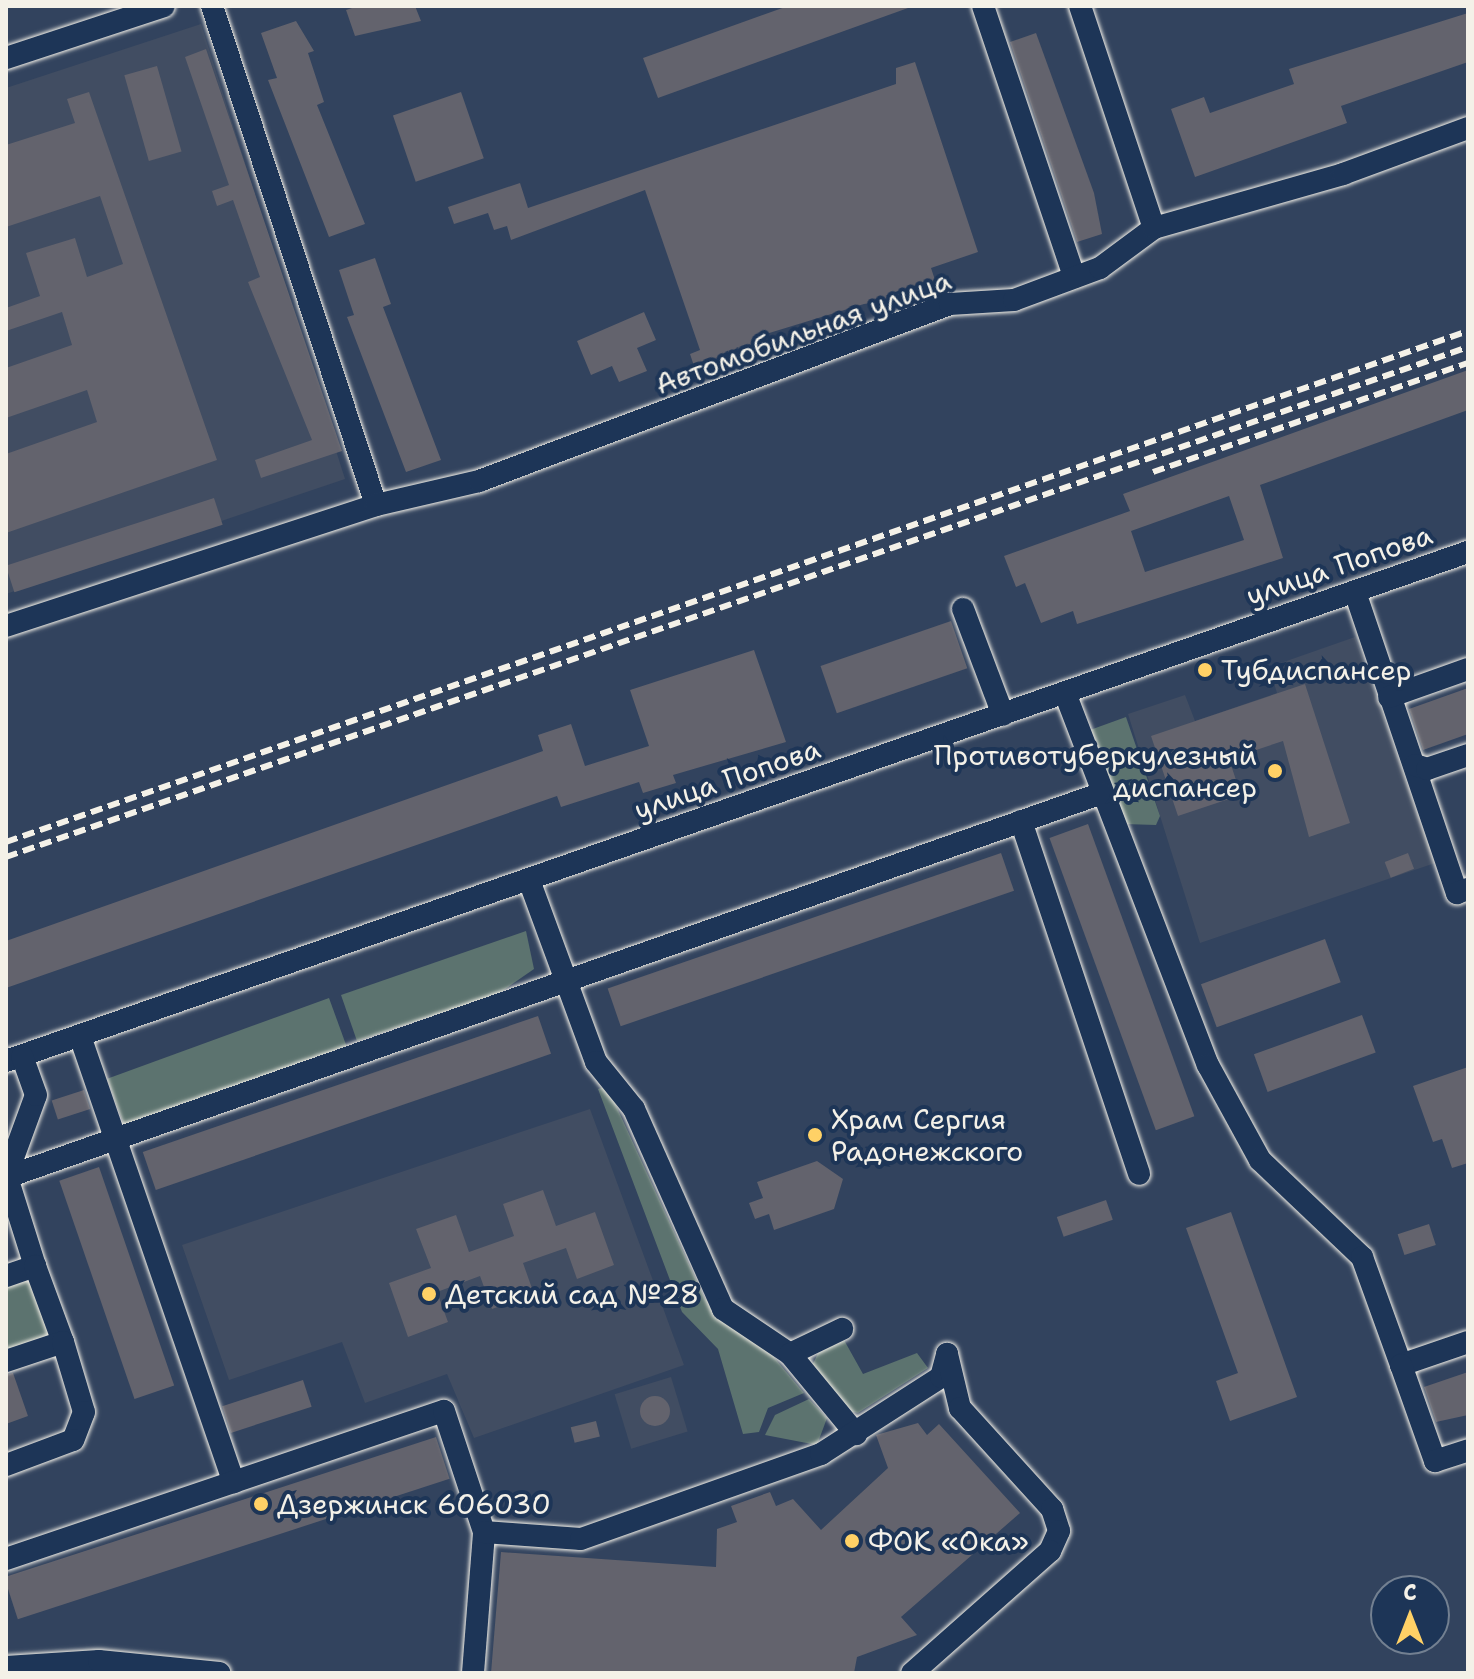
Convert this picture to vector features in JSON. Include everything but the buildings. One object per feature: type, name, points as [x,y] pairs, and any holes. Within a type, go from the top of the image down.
[{"type":"street","points":[[6,58],[104,15],[164,6]]},
{"type":"street","points":[[212,6],[376,505]]},
{"type":"street","points":[[983,6],[1074,277]]},
{"type":"street","points":[[1080,6],[1154,228]]},
{"type":"street","name":"Автомобильная улица","points":[[6,626],[376,505],[479,481],[950,304],[1014,300],[1074,277],[1154,228],[1343,174],[1468,128]]},
{"type":"street","name":"улица Попова","points":[[14,1058],[1468,552]]},
{"type":"street","points":[[1355,592],[1457,893],[1468,889]]},
{"type":"street","points":[[963,609],[1003,715]]},
{"type":"street","points":[[1389,697],[1468,669]]},
{"type":"street","points":[[1065,693],[1208,1065],[1260,1160],[1362,1257],[1435,1461],[1468,1450]]},
{"type":"street","points":[[1415,765],[1427,769],[1468,755]]},
{"type":"street","points":[[6,1177],[1102,793]]},
{"type":"street","points":[[1021,821],[1139,1174]]},
{"type":"street","points":[[529,880],[596,1062],[634,1109],[723,1309],[790,1354],[856,1434]]},
{"type":"street","points":[[80,1036],[234,1482]]},
{"type":"street","points":[[6,1465],[73,1440],[84,1412],[6,1177],[36,1095],[14,1058]]},
{"type":"street","points":[[6,1276],[35,1266]]},
{"type":"street","points":[[790,1354],[842,1329]]},
{"type":"street","points":[[6,1361],[63,1342]]},
{"type":"street","points":[[1401,1365],[1468,1342]]},
{"type":"street","points":[[484,1532],[581,1539],[821,1454],[941,1377],[947,1354],[960,1408],[1052,1509],[1059,1531],[1050,1551],[912,1673]]},
{"type":"street","points":[[6,1559],[444,1411],[484,1532],[473,1673]]},
{"type":"street","points":[[6,1667],[99,1661],[219,1673]]},
{"type":"shaded area","points":[[201,24],[345,479],[6,594],[6,88]]},
{"type":"shaded area","name":"Противотуберкулезный диспансер","points":[[1355,637],[1435,863],[1200,943],[1128,714],[1185,695],[1195,721],[1277,693],[1269,667]]},
{"type":"shaded area","name":"Детский сад №28","points":[[590,1109],[684,1365],[474,1438],[447,1374],[365,1403],[342,1342],[229,1380],[182,1245]]},
{"type":"shaded area","points":[[671,1377],[688,1432],[631,1449],[615,1394]]},
{"type":"green space","points":[[1126,717],[1160,816],[1156,825],[1124,824],[1090,730]]},
{"type":"green space","points":[[526,931],[534,969],[498,994],[357,1041],[341,995]]},
{"type":"green space","points":[[329,998],[346,1046],[125,1127],[107,1079]]},
{"type":"green space","points":[[607,1086],[705,1299],[757,1337],[804,1393],[768,1408],[759,1432],[743,1434],[718,1349],[682,1312],[598,1089]]},
{"type":"green space","points":[[25,1277],[32,1280],[50,1329],[47,1339],[6,1355],[6,1284]]},
{"type":"green space","points":[[844,1340],[863,1374],[917,1353],[928,1368],[858,1413],[849,1411],[812,1366],[818,1353]]},
{"type":"green space","points":[[809,1399],[827,1418],[817,1445],[765,1435],[775,1415]]},
{"type":"railway","points":[[6,842],[1468,331]]},
{"type":"railway","points":[[6,857],[1468,347]]},
{"type":"railway","points":[[1153,472],[1468,363]]},
{"type":"place","name":"Тубдиспансер","points":[[1205,670]]},
{"type":"place","name":"Противотуберкулезный диспансер","points":[[1275,771]]},
{"type":"place","name":"Храм Сергия Радонежского","points":[[815,1135]]},
{"type":"place","name":"Детский сад №28","points":[[429,1294]]},
{"type":"place","name":"Дзержинск 606030","points":[[261,1504]]},
{"type":"place","name":"ФОК «Ока»","points":[[852,1541]]}]
